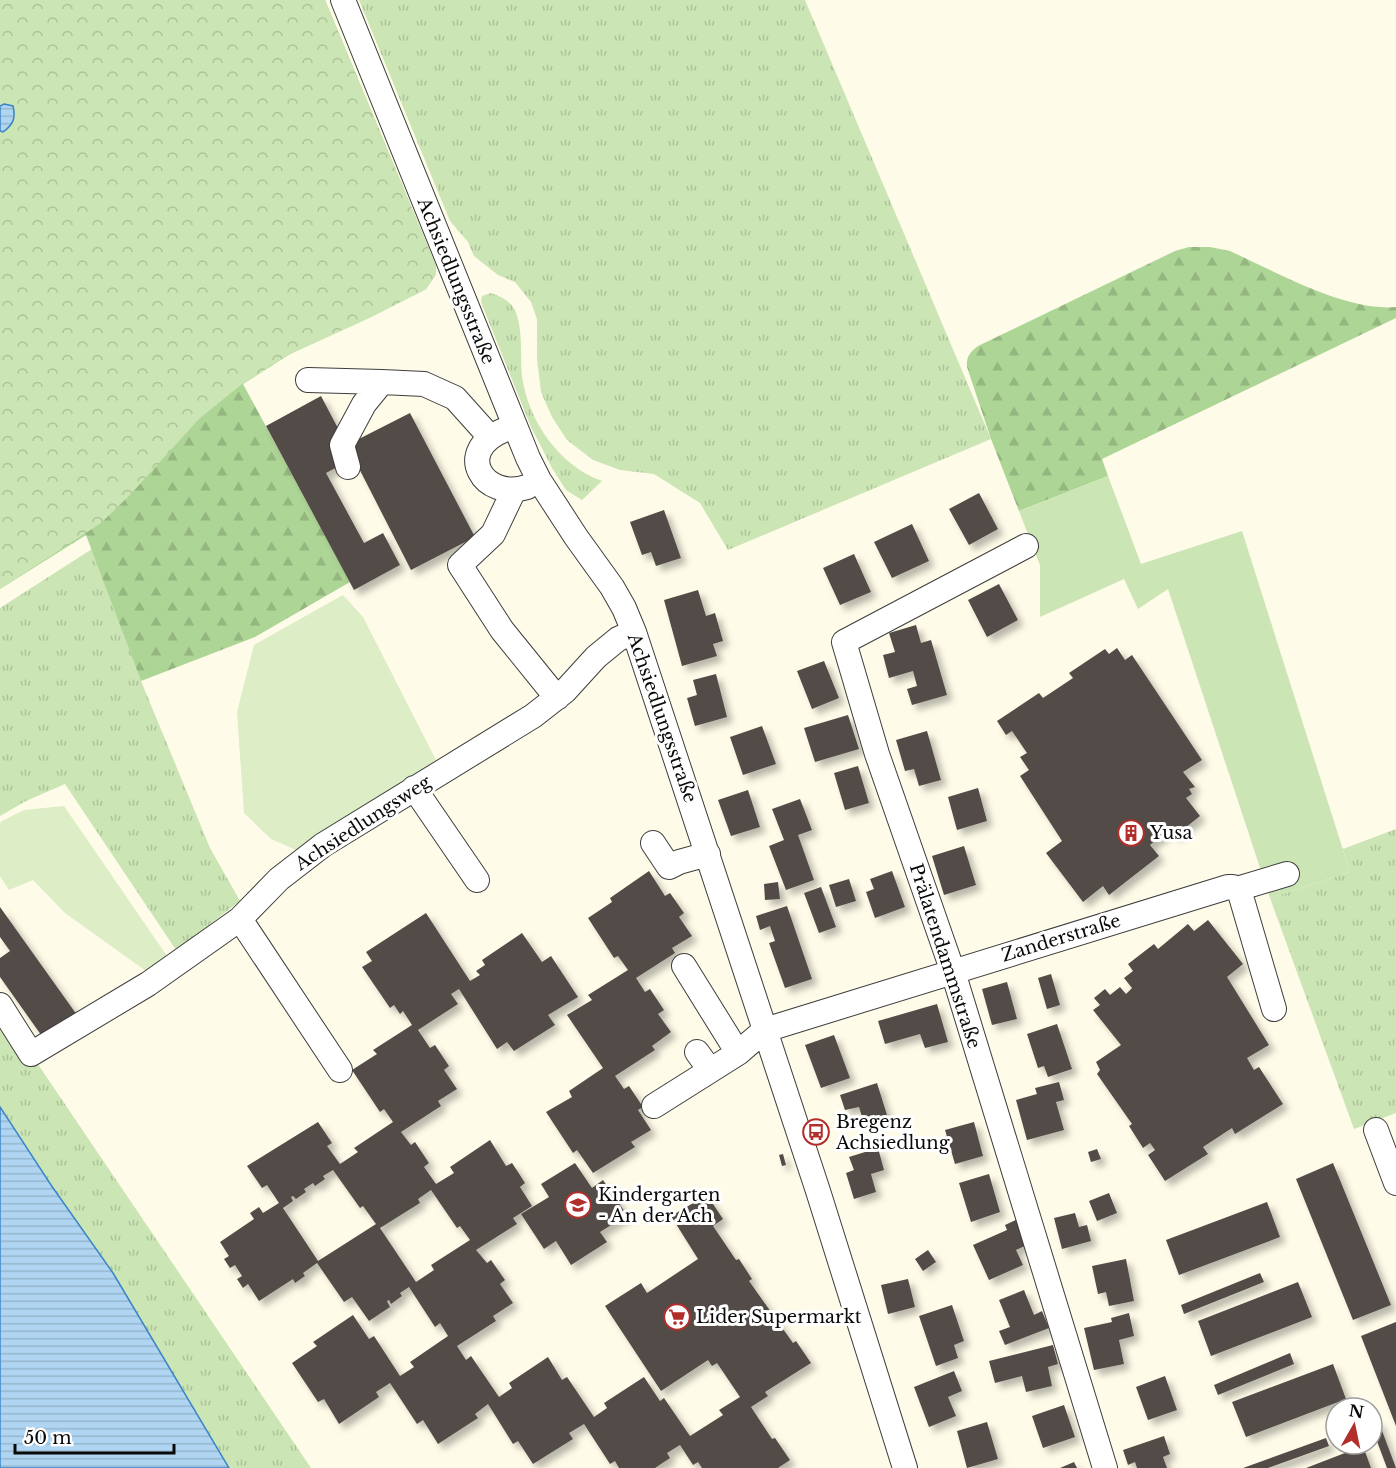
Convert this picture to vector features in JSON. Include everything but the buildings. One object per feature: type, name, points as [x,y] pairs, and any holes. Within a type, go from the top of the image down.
[{"type":"street","name":"Achsiedlungsstraße","points":[[343,0],[514,426],[539,480],[612,587],[634,632],[708,854],[905,1468]]},
{"type":"street","points":[[309,380],[424,384],[455,398],[490,437]]},
{"type":"street","points":[[348,467],[342,445],[364,404],[382,382]]},
{"type":"street","points":[[514,426],[490,437],[480,447],[477,467],[484,478],[494,486],[514,490],[527,487],[539,480]]},
{"type":"street","points":[[514,490],[493,534],[460,565],[502,630],[557,698]]},
{"type":"street","name":"Prälatendammstraße","points":[[1026,546],[844,642],[877,754],[953,972],[1105,1468]]},
{"type":"street","name":"Achsiedlungsweg","points":[[0,1005],[31,1054],[148,984],[240,919],[279,879],[308,856],[533,716],[557,698],[596,657],[618,639],[634,632]]},
{"type":"street","points":[[414,788],[477,880]]},
{"type":"street","points":[[653,843],[669,867],[708,854]]},
{"type":"street","name":"Zanderstraße","points":[[765,1030],[1228,887],[1237,889],[1287,874]]},
{"type":"street","points":[[1237,889],[1274,1009]]},
{"type":"street","points":[[240,919],[340,1070]]},
{"type":"street","points":[[684,966],[738,1053]]},
{"type":"street","points":[[654,1106],[704,1061],[738,1053],[765,1030]]},
{"type":"street","points":[[1376,1130],[1396,1183]]},
{"type":"green space","points":[[0,0],[325,0],[436,266],[436,274],[426,289],[290,354],[243,384],[350,582],[255,637],[141,681],[86,535],[0,589]]},
{"type":"green space","points":[[0,0],[325,0],[436,266],[436,274],[426,289],[290,354],[242,384],[199,419],[129,496],[101,523],[0,589]]},
{"type":"green space","points":[[359,0],[805,0],[991,439],[728,550],[700,503],[654,474],[620,470],[593,460],[567,440],[552,417],[541,392],[537,359],[537,319],[531,302],[515,282],[498,275],[474,256],[468,242],[450,221]]},
{"type":"green space","points":[[1189,247],[1210,247],[1230,251],[1334,297],[1376,307],[1396,307],[1396,318],[1102,459],[1108,476],[1019,511],[991,439],[967,367],[969,355],[978,346],[1175,251]]},
{"type":"green space","points":[[491,293],[507,301],[516,311],[525,392],[538,424],[559,452],[572,464],[602,481],[582,500],[566,490],[531,427],[481,302],[482,296]]},
{"type":"green space","points":[[1108,476],[1141,564],[1242,531],[1350,872],[1270,898],[1168,589],[1138,609],[1124,579],[1040,617],[1040,565],[1019,511]]},
{"type":"green space","points":[[92,549],[141,681],[210,848],[240,901],[176,950],[65,784],[26,801],[0,816],[0,608]]},
{"type":"green space","points":[[343,595],[363,617],[436,760],[296,850],[271,839],[244,813],[237,712],[254,645]]},
{"type":"green space","points":[[64,806],[167,956],[146,971],[65,913],[33,880],[9,890],[0,876],[0,823],[24,810]]},
{"type":"green space","points":[[1396,829],[1396,1113],[1354,1129],[1270,898],[1350,872],[1343,849]]},
{"type":"green space","points":[[0,1005],[311,1468],[229,1468],[113,1273],[0,1107]]},
{"type":"water","points":[[4,104],[13,106],[14,118],[3,132],[0,131],[0,106]]},
{"type":"water","points":[[0,1107],[113,1273],[229,1468],[0,1468]]},
{"type":"place","name":"Yusa","points":[[1131,833]]},
{"type":"place","name":"Bregenz Achsiedlung","points":[[816,1132]]},
{"type":"place","name":"Kindergarten - An der Ach","points":[[578,1205]]},
{"type":"place","name":"Lider Supermarkt","points":[[677,1317]]}]
